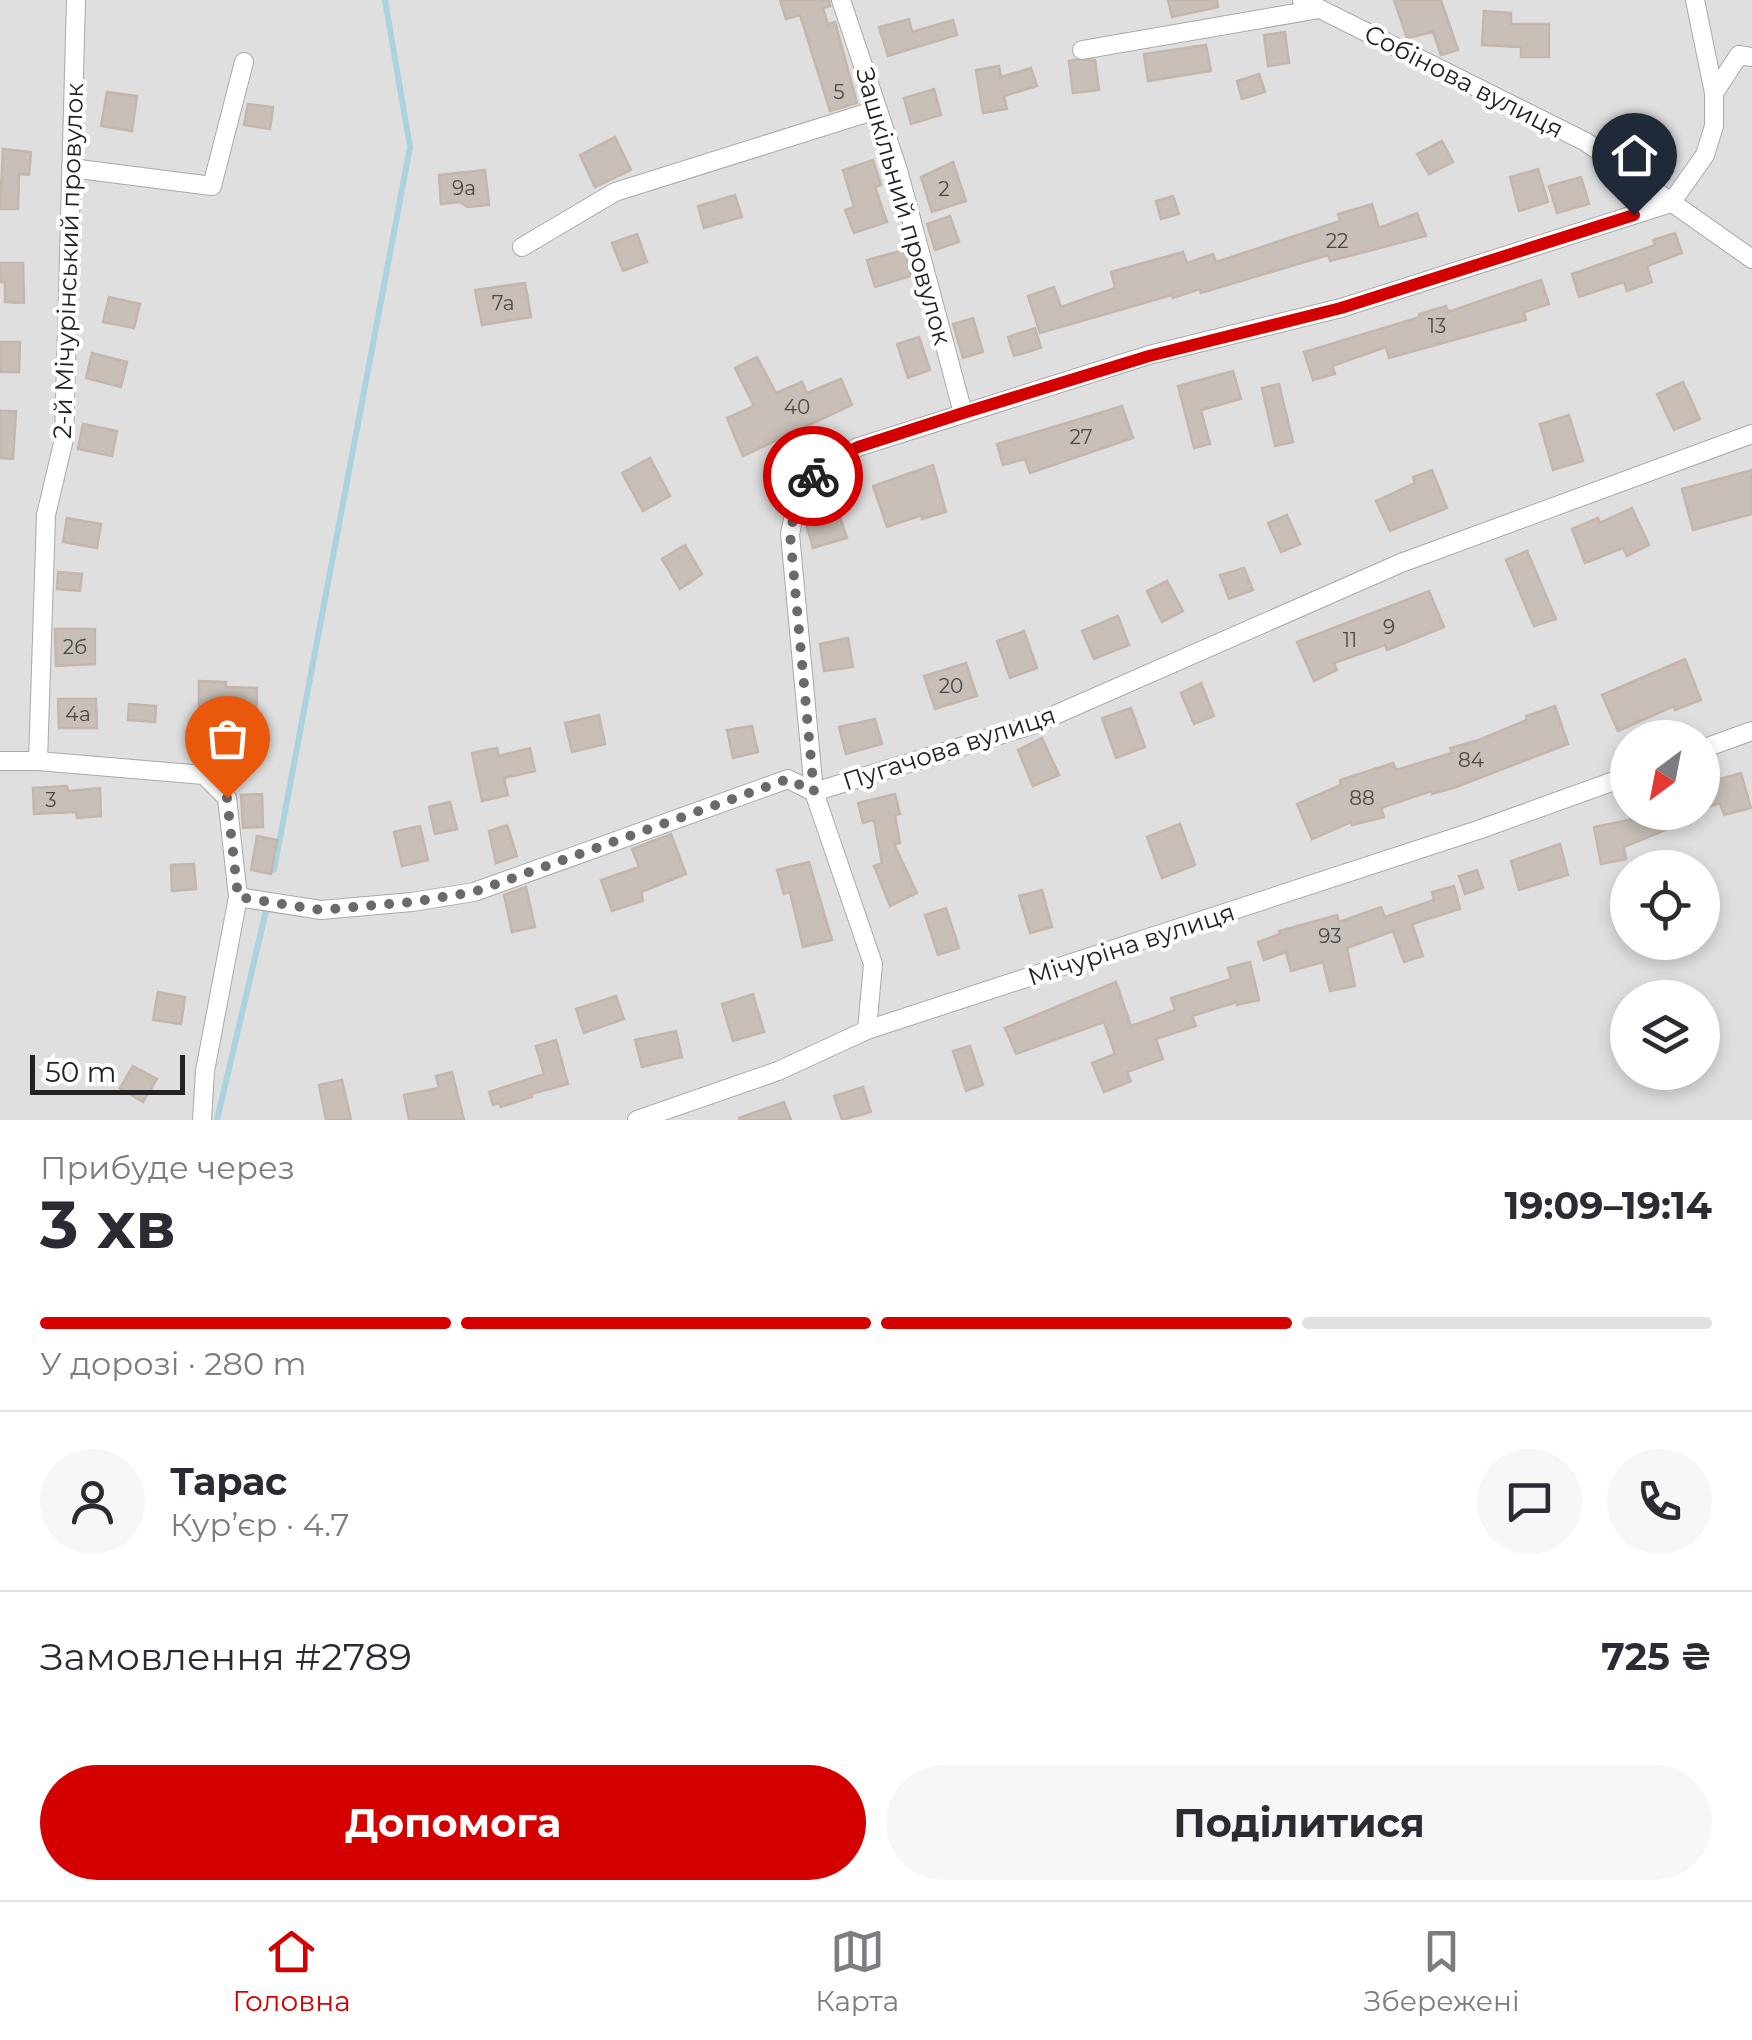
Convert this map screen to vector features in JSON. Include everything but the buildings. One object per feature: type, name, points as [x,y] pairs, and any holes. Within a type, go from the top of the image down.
[{"type":"street","name":"2-й Мічурінський провулок","points":[[38,761],[46,515],[64,439],[76,0]]},
{"type":"street","name":"Зашкільний провулок","points":[[841,0],[898,170],[963,413]]},
{"type":"street","points":[[867,1030],[874,964],[814,792],[790,534],[797,500],[820,467],[858,447],[963,413],[1149,356],[1341,308],[1670,203],[1704,155],[1714,126],[1714,93],[1695,0]]},
{"type":"street","points":[[1082,50],[1311,4]]},
{"type":"street","name":"Собінова вулиця","points":[[1311,4],[1586,142],[1752,258]]},
{"type":"street","points":[[1714,93],[1739,55],[1752,57]]},
{"type":"street","points":[[72,168],[212,186],[244,62]]},
{"type":"street","points":[[522,247],[615,192],[876,110]]},
{"type":"street","name":"Пугачова вулиця","points":[[238,897],[320,910],[474,892],[788,779],[814,792],[1032,725],[1400,562],[1752,434]]},
{"type":"street","points":[[1720,743],[1752,731]]},
{"type":"street","points":[[0,761],[204,775],[227,798],[238,897],[205,1072],[202,1120]]},
{"type":"street","name":"Мічуріна вулиця","points":[[648,1119],[778,1071],[867,1030],[1460,836],[1610,782]]},
{"type":"shaded area","points":[[0,0],[1752,0],[1752,1120],[0,1120]]},
{"type":"waterway","points":[[274,870],[410,147],[385,0]]},
{"type":"waterway","points":[[217,1120],[268,902]]},
{"type":"way so far","points":[[227,798],[238,897],[320,910],[474,892],[788,779],[814,792],[790,534],[797,500],[813,476]]},
{"type":"route","points":[[813,476],[820,467],[858,447],[963,413],[1149,356],[1341,308],[1634,215]]}]
